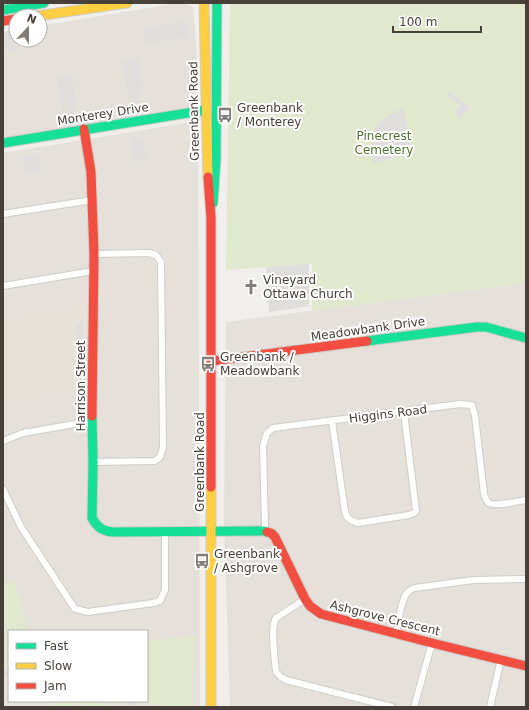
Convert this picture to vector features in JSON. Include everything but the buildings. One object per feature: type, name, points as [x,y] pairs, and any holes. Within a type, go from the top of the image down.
[{"type":"street","points":[[3,10],[44,3]]},
{"type":"street","points":[[48,14],[127,3]]},
{"type":"street","name":"Greenbank Road","points":[[204,3],[208,189],[211,218],[211,707]]},
{"type":"street","name":"Greenbank Road","points":[[211,218],[216,159],[217,3]]},
{"type":"street","name":"Monterey Drive","points":[[3,143],[206,110]]},
{"type":"street","name":"Harrison Street","points":[[84,129],[91,172],[94,254],[92,518],[100,529],[113,532],[212,532]]},
{"type":"street","points":[[3,214],[92,200]]},
{"type":"street","points":[[93,462],[155,461],[160,458],[163,447],[161,262],[156,255],[149,253],[94,254]]},
{"type":"street","points":[[3,286],[93,271]]},
{"type":"street","name":"Meadowbank Drive","points":[[212,361],[477,327],[486,327],[526,338]]},
{"type":"street","name":"Higgins Road","points":[[264,531],[263,446],[267,433],[273,428],[460,404],[472,405],[476,416],[485,498],[491,504],[526,500]]},
{"type":"street","points":[[332,421],[345,512],[347,517],[358,523],[409,515],[416,511],[404,412]]},
{"type":"street","points":[[3,441],[23,433],[75,424],[92,424]]},
{"type":"street","points":[[3,489],[21,527],[75,609],[88,612],[160,601],[166,590],[165,532]]},
{"type":"street","points":[[212,532],[264,531]]},
{"type":"street","name":"Ashgrove Crescent","points":[[264,531],[271,533],[274,537],[305,599],[310,606],[321,614],[526,666]]},
{"type":"street","points":[[396,633],[406,594],[415,588],[473,580],[526,579]]},
{"type":"street","points":[[305,599],[276,618],[274,621],[273,632],[276,672],[278,675],[286,680],[392,707]]},
{"type":"street","points":[[414,707],[432,643]]},
{"type":"street","points":[[490,707],[501,659]]},
{"type":"shaded area","points":[[178,3],[185,3],[193,7],[197,58],[195,108],[3,138],[3,32],[8,31],[8,48],[48,48],[48,25]]},
{"type":"shaded area","points":[[187,21],[189,37],[146,44],[144,28]]},
{"type":"shaded area","points":[[8,33],[8,48],[17,48],[17,50],[3,52],[3,34]]},
{"type":"shaded area","points":[[138,58],[144,91],[140,92],[141,106],[130,108],[123,61]]},
{"type":"shaded area","points":[[72,76],[78,115],[63,117],[57,79]]},
{"type":"shaded area","points":[[449,91],[470,107],[460,119],[453,112],[460,105],[446,95]]},
{"type":"shaded area","points":[[404,109],[411,154],[372,163],[371,133],[378,124],[393,112]]},
{"type":"shaded area","points":[[198,121],[200,707],[3,707],[3,153]]},
{"type":"shaded area","points":[[143,137],[147,159],[134,161],[131,139]]},
{"type":"shaded area","points":[[38,153],[42,172],[25,175],[23,156]]},
{"type":"shaded area","points":[[309,264],[309,306],[269,312],[266,267]]},
{"type":"shaded area","points":[[526,283],[526,707],[230,707],[224,522],[226,322]]},
{"type":"shaded area","points":[[87,306],[87,372],[84,388],[3,402],[3,320]]},
{"type":"shaded area","points":[[76,323],[83,323],[84,371],[77,371]]},
{"type":"green space","name":"Pinecrest Cemetery","points":[[232,3],[526,3],[526,283],[312,311],[312,264],[226,270],[230,6]]},
{"type":"green space","points":[[3,577],[7,585],[11,581],[13,582],[23,600],[21,605],[29,630],[8,630],[8,668],[3,666]]},
{"type":"green space","points":[[195,635],[191,707],[167,707],[146,702],[148,702],[148,641]]},
{"type":"green space","points":[[45,702],[99,702],[118,707],[90,707],[74,703],[73,707],[53,706]]},
{"type":"railway","points":[[3,672],[8,673]]},
{"type":"railway","points":[[123,702],[142,707]]},
{"type":"traffic: fast","points":[[3,10],[44,3]]},
{"type":"traffic: fast","points":[[213,203],[216,159],[217,3]]},
{"type":"traffic: fast","points":[[3,143],[206,110]]},
{"type":"traffic: fast","points":[[367,341],[477,327],[486,327],[526,338]]},
{"type":"traffic: fast","points":[[92,416],[92,518],[100,528],[113,532],[267,532]]},
{"type":"traffic: slow","points":[[48,14],[127,3]]},
{"type":"traffic: slow","points":[[204,3],[208,177]]},
{"type":"traffic: slow","points":[[211,487],[211,707]]},
{"type":"traffic: jam","points":[[3,21],[8,20]]},
{"type":"traffic: jam","points":[[84,129],[91,172],[94,254],[92,416]]},
{"type":"traffic: jam","points":[[208,177],[211,218],[211,487]]},
{"type":"traffic: jam","points":[[212,361],[367,341]]},
{"type":"traffic: jam","points":[[267,532],[271,533],[275,537],[305,599],[310,606],[321,614],[526,666]]},
{"type":"place","name":"Greenbank / Monterey","points":[[225,115]]},
{"type":"place","name":"Vineyard Ottawa Church","points":[[251,287]]},
{"type":"place","name":"Greenbank / Meadowbank","points":[[208,364]]},
{"type":"place","name":"Greenbank / Ashgrove","points":[[202,561]]}]
